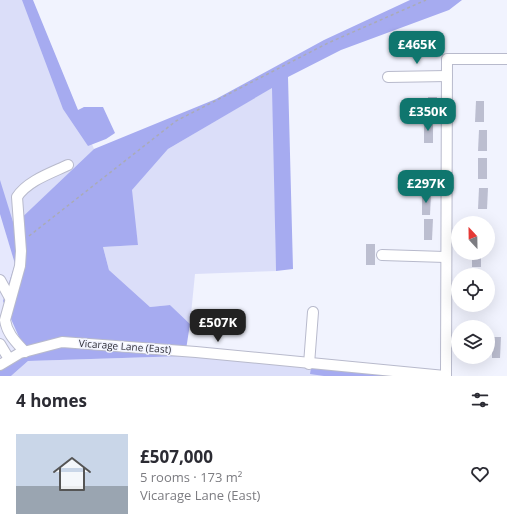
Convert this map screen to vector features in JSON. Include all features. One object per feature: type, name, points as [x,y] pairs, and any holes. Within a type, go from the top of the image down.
[{"type":"street","points":[[445,376],[447,59],[507,59]]},
{"type":"street","points":[[388,77],[447,76]]},
{"type":"street","points":[[25,352],[6,328],[5,320],[20,266],[21,242],[17,203],[20,193],[33,182],[68,164]]},
{"type":"street","points":[[382,255],[445,257]]},
{"type":"street","points":[[0,280],[10,298]]},
{"type":"street","points":[[309,364],[313,312]]},
{"type":"street","name":"Vicarage Lane (East)","points":[[4,362],[25,352],[62,342],[196,352],[445,376]]},
{"type":"street","points":[[0,344],[4,362]]},
{"type":"path","points":[[21,242],[176,122],[328,43],[426,0]]},
{"type":"shaded area","points":[[0,0],[32,0],[94,149],[6,233],[0,213]]},
{"type":"shaded area","points":[[22,0],[33,0],[78,110],[84,107],[103,107],[115,133],[106,139],[88,146],[63,109]]},
{"type":"shaded area","points":[[410,0],[462,0],[449,10],[341,50],[288,77],[293,269],[276,271],[272,88],[168,149],[132,190],[138,245],[103,247],[109,270],[150,307],[170,305],[190,324],[185,356],[28,361],[11,376],[0,376],[0,369],[27,355],[3,301],[15,264],[0,214],[0,180],[14,225],[94,149],[216,99],[324,40]]},
{"type":"shaded area","points":[[273,87],[276,271],[195,274],[190,324],[170,305],[150,307],[109,270],[103,247],[138,245],[130,192],[168,149]]},
{"type":"shaded area","points":[[0,213],[15,264],[4,301],[27,355],[0,369]]},
{"type":"shaded area","points":[[185,356],[394,376],[11,376],[28,361]]},
{"type":"shaded area","points":[[311,368],[394,376],[324,376],[310,374]]},
{"type":"building","points":[[428,97],[437,97],[437,118],[428,118]]},
{"type":"building","points":[[476,101],[484,101],[484,122],[475,122]]},
{"type":"building","points":[[424,122],[433,122],[433,143],[424,143]]},
{"type":"building","points":[[479,130],[487,130],[487,151],[478,151]]},
{"type":"building","points":[[478,158],[487,158],[487,179],[478,179]]},
{"type":"building","points":[[479,188],[488,188],[487,209],[478,209]]},
{"type":"building","points":[[422,194],[431,194],[430,215],[422,215]]},
{"type":"building","points":[[424,219],[433,219],[432,240],[424,240]]},
{"type":"building","points":[[366,244],[375,244],[375,265],[366,265]]},
{"type":"building","points":[[472,260],[481,260],[481,267],[472,267]]},
{"type":"building","points":[[495,337],[501,337],[500,358],[495,358]]}]
